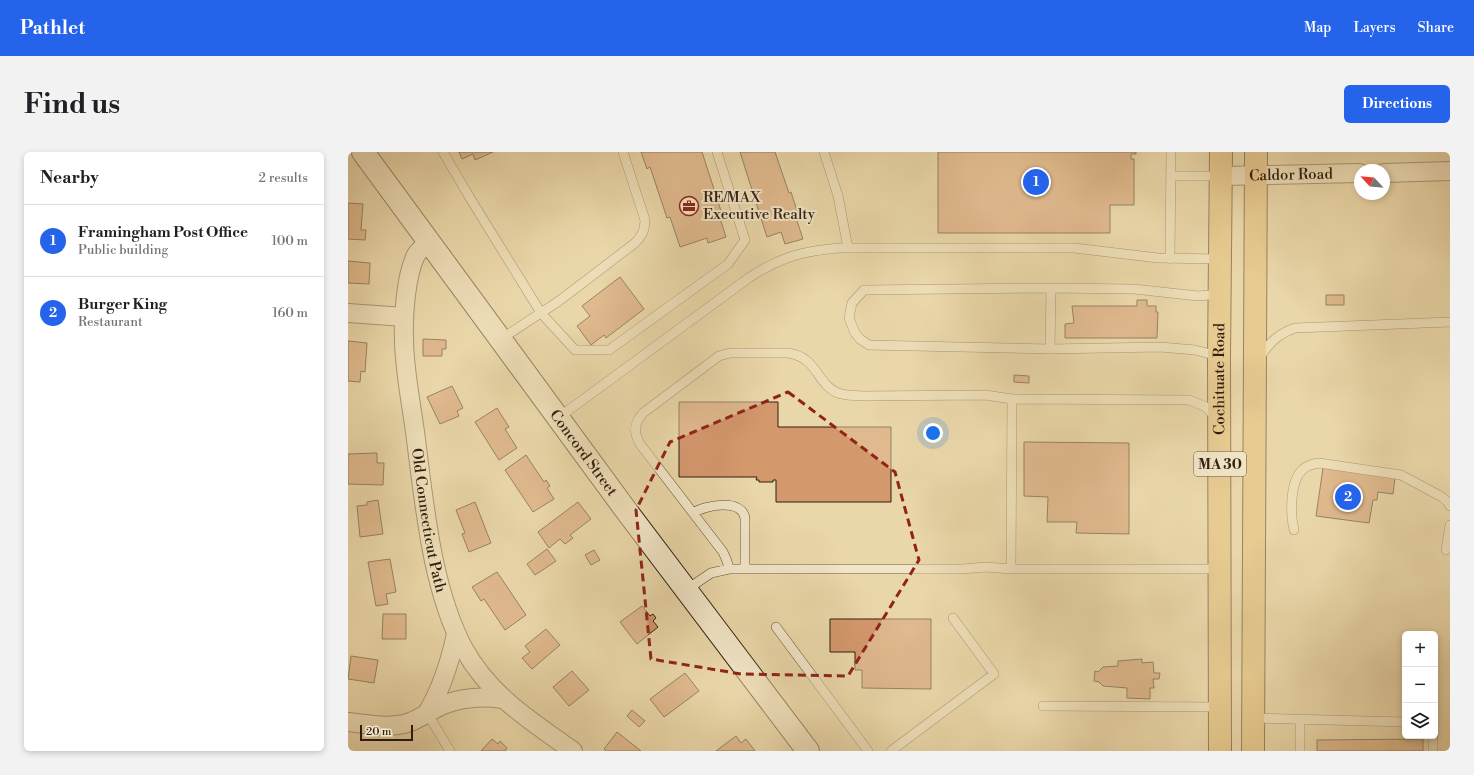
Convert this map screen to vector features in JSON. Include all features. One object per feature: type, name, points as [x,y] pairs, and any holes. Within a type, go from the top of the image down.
[{"type":"main road","name":"Concord Street","points":[[364,152],[428,242],[558,418],[808,751]]},
{"type":"main road","points":[[370,152],[387,184]]},
{"type":"main road","name":"Cochituate Road","points":[[1220,751],[1219,356],[1221,152]]},
{"type":"main road","name":"MA 30","points":[[1253,751],[1256,152]]},
{"type":"street","points":[[1390,172],[1450,171]]},
{"type":"street","name":"Caldor Road","points":[[1221,176],[1354,173]]},
{"type":"street","name":"Old Connecticut Path","points":[[428,242],[420,250],[414,260],[404,317],[404,350],[428,523],[440,583],[456,634],[476,666],[503,699],[530,722],[573,751]]},
{"type":"street","points":[[348,313],[404,317]]},
{"type":"street","points":[[428,713],[445,677],[456,634]]},
{"type":"street","points":[[348,722],[379,726],[403,724],[416,720],[443,705],[471,697],[503,699]]},
{"type":"lane","points":[[443,152],[541,313],[575,350],[609,350],[728,264],[745,240],[717,152]]},
{"type":"lane","points":[[500,339],[559,301],[635,243],[642,235],[644,230],[644,220],[623,152]]},
{"type":"lane","points":[[824,152],[838,196],[848,248]]},
{"type":"lane","points":[[1170,259],[1171,152]]},
{"type":"lane","points":[[1171,176],[1221,176]]},
{"type":"lane","points":[[558,418],[761,270],[792,255],[820,250],[848,248],[1074,248],[1170,259],[1221,259]]},
{"type":"lane","points":[[1050,349],[1051,288]]},
{"type":"lane","points":[[1219,356],[1195,350],[1160,347],[1050,349],[869,345],[860,339],[855,333],[850,318],[852,303],[864,290],[1134,288],[1198,296],[1220,294]]},
{"type":"lane","points":[[1256,367],[1267,346],[1280,335],[1295,328],[1312,326],[1450,322]]},
{"type":"lane","points":[[729,569],[723,552],[638,440],[635,431],[636,421],[643,413],[719,356],[730,353],[788,353],[797,355],[808,361],[828,386],[838,393],[843,394],[863,396],[985,395],[1012,399],[1189,400],[1206,406],[1220,425]]},
{"type":"lane","points":[[1011,569],[1012,399]]},
{"type":"lane","points":[[1294,530],[1291,510],[1296,480],[1302,469],[1319,463],[1400,475],[1442,497],[1450,506]]},
{"type":"lane","points":[[693,513],[713,506],[736,507],[743,512],[745,519],[745,569]]},
{"type":"lane","points":[[1446,550],[1450,525]]},
{"type":"lane","points":[[686,590],[711,572],[729,569],[962,569],[986,567],[1011,569],[1220,569]]},
{"type":"lane","points":[[891,751],[994,674],[953,618]]},
{"type":"lane","points":[[776,627],[868,751]]},
{"type":"lane","points":[[1043,706],[1220,707]]},
{"type":"lane","points":[[428,713],[450,751]]},
{"type":"lane","points":[[1253,718],[1402,722]]},
{"type":"lane","points":[[1300,719],[1300,751]]},
{"type":"lane","points":[[1433,739],[1433,751]]},
{"type":"highlighted area","points":[[788,392],[895,472],[919,560],[848,676],[741,674],[651,659],[636,510],[670,442]]},
{"type":"building","points":[[459,152],[493,152],[475,160],[473,154],[462,159]]},
{"type":"building","points":[[641,152],[702,152],[721,211],[718,212],[726,237],[708,243],[707,238],[680,247],[670,217],[667,218],[650,167],[647,169]]},
{"type":"building","points":[[740,152],[775,152],[789,193],[791,192],[800,220],[797,221],[803,239],[785,244],[781,232],[767,237]]},
{"type":"building","points":[[938,152],[1136,152],[1136,154],[1131,154],[1131,159],[1134,159],[1134,205],[1110,205],[1110,233],[938,233]]},
{"type":"building","points":[[348,203],[363,204],[361,230],[366,230],[365,240],[348,239]]},
{"type":"building","points":[[348,261],[370,263],[369,284],[348,283]]},
{"type":"building","points":[[620,277],[644,309],[606,338],[604,335],[591,345],[577,326],[590,316],[582,306]]},
{"type":"building","points":[[1326,295],[1344,295],[1344,305],[1326,305]]},
{"type":"building","points":[[1137,300],[1147,300],[1147,306],[1156,306],[1156,312],[1158,312],[1157,338],[1065,338],[1065,324],[1074,323],[1072,306],[1137,306]]},
{"type":"building","points":[[423,339],[446,340],[446,349],[442,349],[442,356],[423,356]]},
{"type":"building","points":[[348,341],[367,343],[365,372],[361,371],[360,382],[348,381]]},
{"type":"building","points":[[1014,375],[1029,376],[1029,383],[1014,382]]},
{"type":"building","points":[[452,386],[463,408],[457,411],[459,416],[440,424],[427,397]]},
{"type":"building","points":[[679,402],[778,402],[778,427],[891,427],[891,502],[776,502],[776,480],[773,480],[773,482],[759,482],[759,480],[756,480],[757,477],[679,477]]},
{"type":"building","points":[[497,408],[509,427],[505,429],[517,448],[499,460],[475,422]]},
{"type":"building","points":[[1024,442],[1129,443],[1129,534],[1076,533],[1077,522],[1047,522],[1048,497],[1024,496]]},
{"type":"building","points":[[377,453],[377,463],[384,463],[383,485],[348,484],[348,454]]},
{"type":"building","points":[[526,455],[544,482],[546,480],[550,486],[547,488],[554,499],[533,512],[505,470]]},
{"type":"building","points":[[1323,468],[1395,478],[1393,494],[1378,492],[1377,500],[1373,500],[1369,523],[1316,516]]},
{"type":"building","points":[[378,500],[383,534],[360,537],[357,506],[367,505],[367,502]]},
{"type":"building","points":[[475,502],[491,543],[469,552],[462,534],[465,533],[456,510]]},
{"type":"building","points":[[578,502],[591,519],[570,535],[573,538],[565,544],[560,539],[549,548],[538,532]]},
{"type":"building","points":[[547,549],[556,561],[535,575],[527,564]]},
{"type":"building","points":[[594,550],[600,560],[591,565],[585,555]]},
{"type":"building","points":[[390,559],[396,592],[386,594],[388,604],[376,606],[368,562]]},
{"type":"building","points":[[497,572],[526,615],[505,630],[484,599],[481,601],[472,587]]},
{"type":"building","points":[[642,606],[650,616],[653,614],[656,618],[653,621],[658,627],[637,644],[620,622]]},
{"type":"building","points":[[383,614],[406,614],[406,639],[382,639]]},
{"type":"building","points":[[830,619],[931,619],[931,689],[862,688],[862,670],[855,670],[855,652],[830,652]]},
{"type":"building","points":[[546,629],[560,645],[532,669],[522,658],[530,652],[525,646]]},
{"type":"building","points":[[351,656],[378,660],[374,683],[348,679]]},
{"type":"building","points":[[1142,659],[1142,663],[1153,662],[1154,673],[1160,673],[1159,679],[1153,679],[1154,688],[1150,688],[1150,699],[1127,698],[1127,688],[1103,686],[1099,682],[1094,681],[1095,671],[1098,672],[1103,667],[1118,666],[1118,661]]},
{"type":"building","points":[[572,671],[589,690],[569,706],[553,687]]},
{"type":"building","points":[[685,673],[699,691],[664,717],[650,699]]},
{"type":"building","points":[[632,710],[645,721],[639,727],[627,716]]},
{"type":"building","points":[[617,732],[641,751],[606,751],[604,749]]},
{"type":"building","points":[[736,736],[741,743],[746,739],[755,751],[716,751]]},
{"type":"building","points":[[492,739],[498,744],[500,741],[507,748],[505,751],[481,751]]},
{"type":"building","points":[[1423,739],[1423,751],[1317,751],[1317,740]]},
{"type":"place","name":"Framingham Post Office","points":[[1036,182]]},
{"type":"place","name":"RE/MAX Executive Realty","points":[[689,206]]},
{"type":"place","name":"Burger King","points":[[1348,497]]}]
